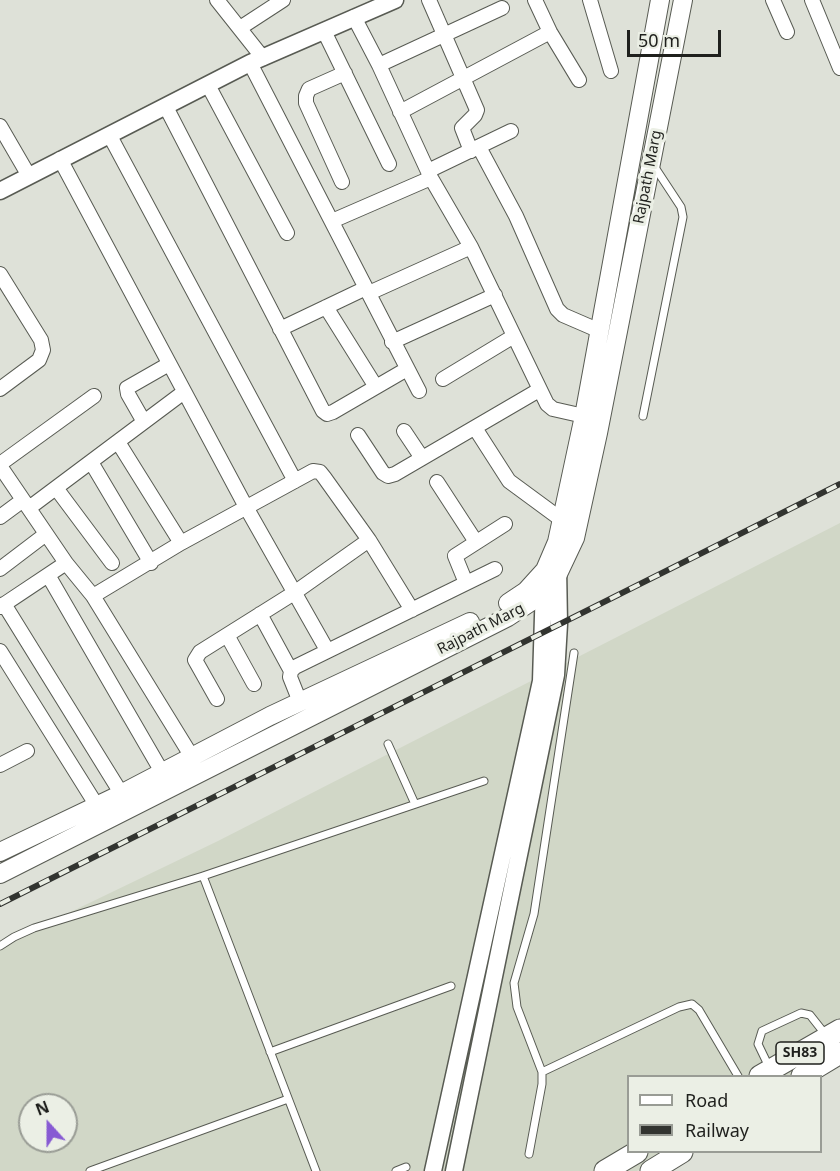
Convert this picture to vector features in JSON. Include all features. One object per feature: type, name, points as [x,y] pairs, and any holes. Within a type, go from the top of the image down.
[{"type":"main road","name":"Rajpath Marg","points":[[0,874],[508,617],[544,593],[552,572],[584,416],[660,0]]},
{"type":"main road","name":"Rajpath Marg","points":[[0,852],[121,794],[300,702],[498,609],[552,572],[575,538],[598,433],[683,0]]},
{"type":"main road","name":"SH83","points":[[768,1074],[836,1044]]},
{"type":"main road","name":"SH83","points":[[804,1075],[836,1044]]},
{"type":"main road","points":[[605,1171],[635,1153]]},
{"type":"main road","points":[[651,1171],[680,1153]]},
{"type":"street","points":[[217,0],[240,28],[257,60],[332,221],[419,391]]},
{"type":"street","points":[[240,28],[283,0]]},
{"type":"street","points":[[0,191],[257,60],[395,0]]},
{"type":"street","points":[[429,0],[477,110],[462,128],[516,216],[557,309],[563,315],[600,331]]},
{"type":"street","points":[[535,0],[550,32],[579,80]]},
{"type":"street","points":[[590,0],[611,71]]},
{"type":"street","points":[[773,0],[787,32]]},
{"type":"street","points":[[812,0],[840,68]]},
{"type":"street","points":[[378,65],[502,8]]},
{"type":"street","points":[[354,17],[429,175],[471,247],[547,404],[554,409],[584,416]]},
{"type":"street","points":[[324,31],[389,164]]},
{"type":"street","points":[[400,112],[550,32]]},
{"type":"street","points":[[342,182],[306,103],[306,96],[309,89],[345,73]]},
{"type":"street","points":[[208,85],[287,233]]},
{"type":"street","points":[[166,107],[319,404],[327,414],[407,369]]},
{"type":"street","points":[[0,126],[29,176]]},
{"type":"street","points":[[332,221],[429,175],[511,131]]},
{"type":"street","points":[[110,136],[295,481]]},
{"type":"street","points":[[60,159],[246,507],[327,650]]},
{"type":"street","points":[[280,329],[326,307],[471,247]]},
{"type":"street","points":[[0,274],[40,340],[43,350],[39,360],[0,389]]},
{"type":"street","points":[[392,342],[495,295]]},
{"type":"street","points":[[326,307],[376,387]]},
{"type":"street","points":[[443,379],[514,336]]},
{"type":"street","points":[[144,422],[127,388],[169,364]]},
{"type":"street","points":[[358,435],[383,473],[388,476],[422,459],[539,390]]},
{"type":"street","points":[[0,517],[56,488],[184,392]]},
{"type":"street","points":[[94,396],[0,465],[5,484],[26,504],[66,564],[93,596],[192,757]]},
{"type":"street","points":[[475,428],[509,481],[562,520]]},
{"type":"street","points":[[404,431],[422,459]]},
{"type":"street","points":[[118,442],[182,543]]},
{"type":"street","points":[[91,462],[151,563]]},
{"type":"street","points":[[93,596],[182,543],[314,471],[320,472],[369,540],[412,610]]},
{"type":"street","points":[[437,482],[476,542]]},
{"type":"street","points":[[56,488],[112,563]]},
{"type":"street","points":[[466,583],[455,556],[505,524]]},
{"type":"street","points":[[0,569],[46,534]]},
{"type":"street","points":[[217,699],[195,660],[200,652],[294,593],[369,540]]},
{"type":"street","points":[[66,564],[2,606],[121,794]]},
{"type":"street","points":[[291,671],[327,650],[495,569]]},
{"type":"street","points":[[454,1171],[556,675],[560,624],[552,572]]},
{"type":"street","points":[[48,575],[162,772]]},
{"type":"street","points":[[433,1171],[541,681],[544,593]]},
{"type":"street","points":[[260,614],[291,671],[290,677],[300,702]]},
{"type":"street","points":[[227,634],[254,684]]},
{"type":"street","points":[[0,651],[97,806]]},
{"type":"street","points":[[0,765],[27,751]]},
{"type":"lane","points":[[643,416],[683,217],[681,207],[651,161]]},
{"type":"lane","points":[[530,1154],[542,1072],[517,1007],[514,983],[518,959],[534,914],[574,653]]},
{"type":"lane","points":[[388,744],[415,804]]},
{"type":"lane","points":[[0,946],[34,928],[203,876],[484,781]]},
{"type":"lane","points":[[203,876],[316,1171]]},
{"type":"lane","points":[[270,1052],[451,986]]},
{"type":"lane","points":[[542,1072],[679,1007],[692,1004],[699,1010],[737,1075]]},
{"type":"lane","points":[[768,1074],[758,1044],[762,1031],[796,1014],[810,1015],[836,1044]]},
{"type":"lane","points":[[90,1171],[288,1099]]},
{"type":"lane","points":[[396,1171],[406,1167]]},
{"type":"shaded area","points":[[840,523],[840,1048],[794,1075],[627,1075],[627,1153],[667,1153],[637,1171],[0,1171],[0,946],[218,841]]},
{"type":"railway","points":[[0,904],[840,484]]}]
